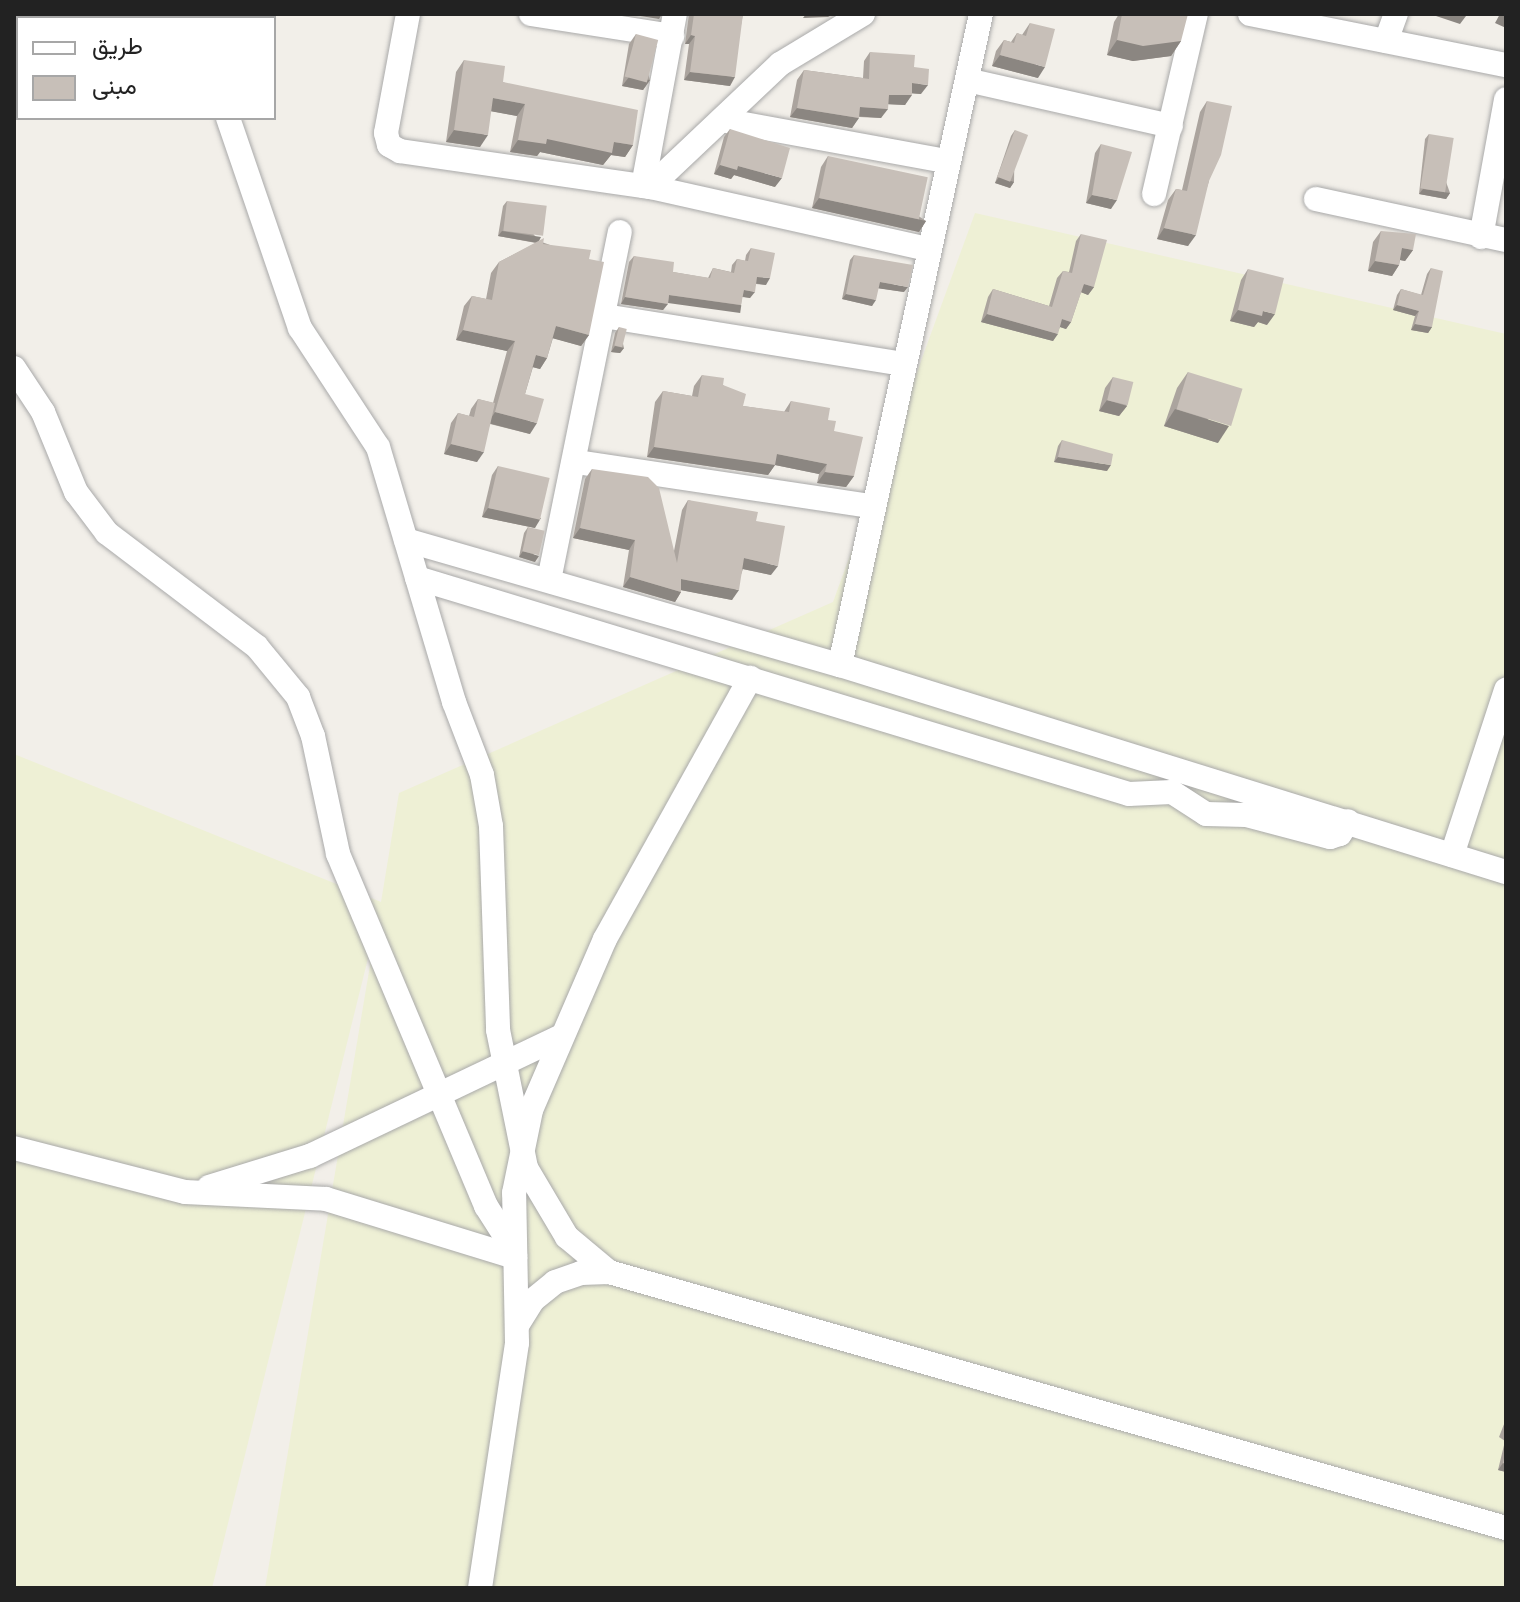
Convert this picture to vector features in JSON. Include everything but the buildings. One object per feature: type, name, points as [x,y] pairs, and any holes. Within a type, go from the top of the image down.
[{"type":"street","points":[[408,14],[386,133],[389,145],[400,151],[646,187],[928,249]]},
{"type":"street","points":[[531,14],[673,25],[646,187]]},
{"type":"street","points":[[646,187],[780,64],[863,14]]},
{"type":"street","points":[[840,665],[945,161],[981,14]]},
{"type":"street","points":[[1154,194],[1196,14]]},
{"type":"street","points":[[1250,14],[1506,65]]},
{"type":"street","points":[[1386,41],[1396,14]]},
{"type":"street","points":[[967,80],[1171,126]]},
{"type":"street","points":[[1481,237],[1506,99]]},
{"type":"street","points":[[229,120],[300,328],[373,437],[488,801],[503,1066],[526,1168],[550,1216],[609,1272]]},
{"type":"street","points":[[722,120],[945,161]]},
{"type":"street","points":[[1316,199],[1506,240]]},
{"type":"street","points":[[549,580],[576,462],[620,232]]},
{"type":"street","points":[[604,316],[903,364]]},
{"type":"street","points":[[14,368],[43,412],[76,492],[107,533],[257,647],[298,697],[313,736],[338,854],[489,1214],[514,1254]]},
{"type":"street","points":[[576,462],[871,506]]},
{"type":"street","points":[[406,540],[840,665],[1506,872]]},
{"type":"street","points":[[417,578],[1129,794],[1172,792],[1206,814],[1246,815],[1330,837],[1340,834],[1348,821]]},
{"type":"street","points":[[480,1588],[518,1324],[514,1254],[521,1146],[559,1037],[613,926],[750,678]]},
{"type":"street","points":[[1452,855],[1506,690]]},
{"type":"street","points":[[185,1192],[285,1166],[559,1037]]},
{"type":"street","points":[[14,1148],[185,1192],[326,1199],[514,1254]]},
{"type":"street","points":[[518,1324],[533,1300],[555,1282],[581,1273],[609,1272],[1506,1528]]},
{"type":"green space","points":[[975,213],[1506,334],[1506,1588],[265,1588],[378,918],[212,1588],[14,1588],[14,754],[381,902],[399,793],[833,602]]}]
